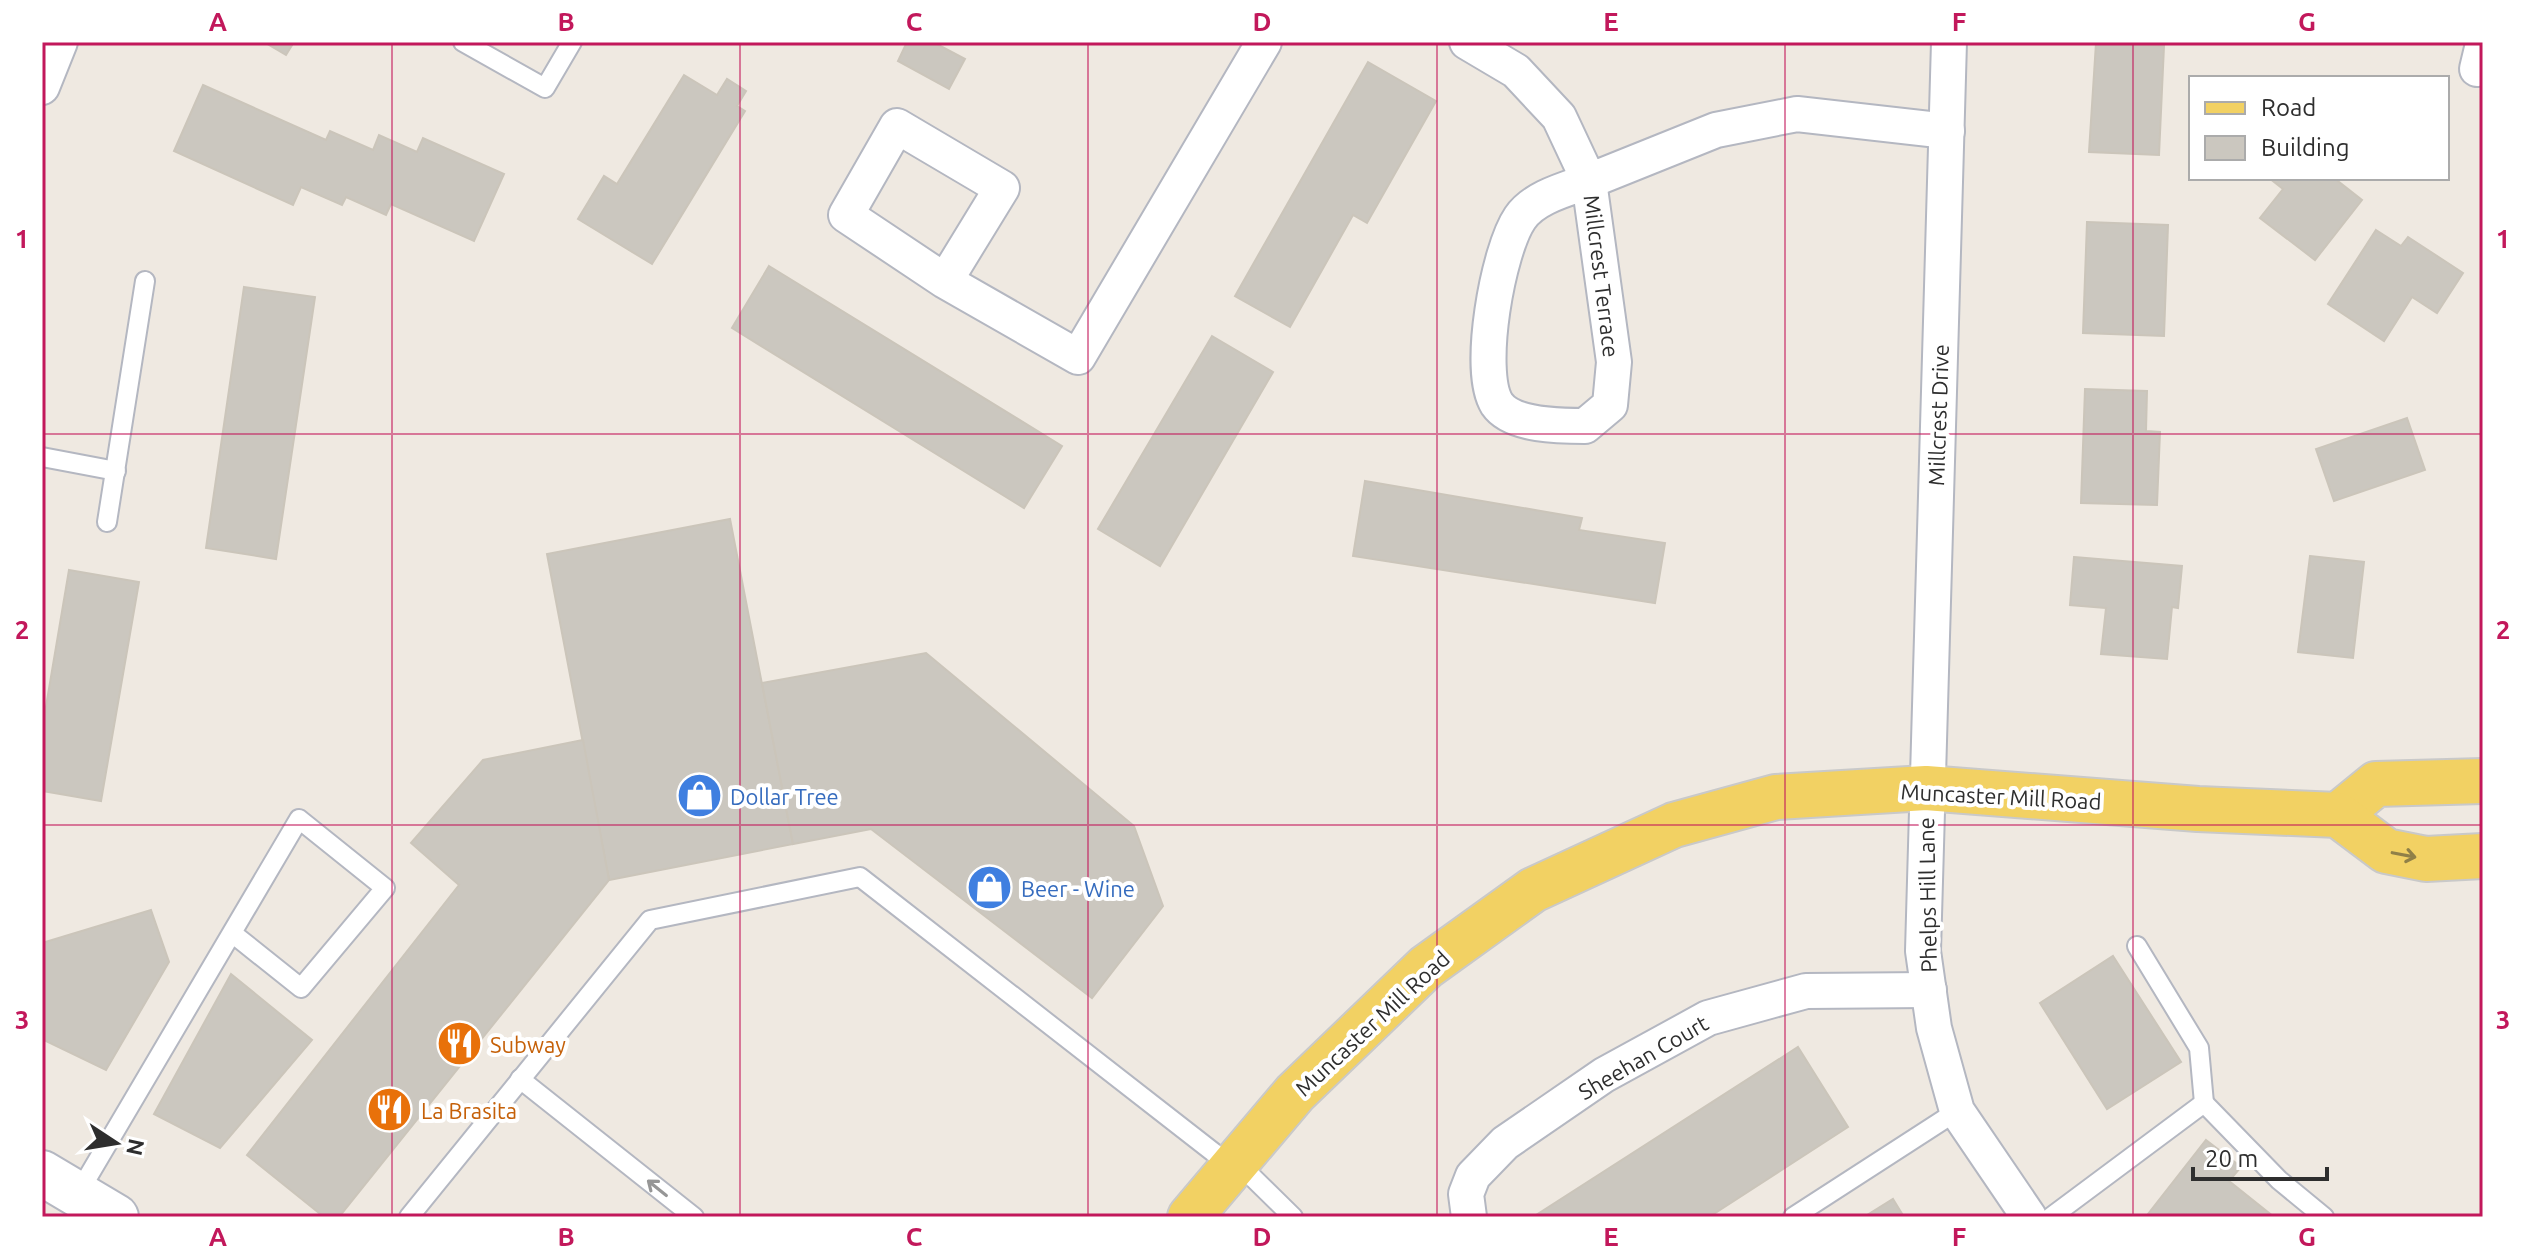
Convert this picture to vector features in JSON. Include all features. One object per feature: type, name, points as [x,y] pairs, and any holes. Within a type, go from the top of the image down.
[{"type":"main road","points":[[2483,781],[2376,784],[2338,815],[2386,851],[2426,859],[2483,856]]},
{"type":"main road","name":"Muncaster Mill Road","points":[[1190,1217],[1295,1093],[1426,967],[1533,890],[1674,825],[1776,797],[1926,788],[2198,809],[2338,815]]},
{"type":"main road","points":[[60,1182],[116,1217]]},
{"type":"street","points":[[42,87],[60,42]]},
{"type":"street","points":[[945,281],[1002,188],[897,126],[846,215],[945,281],[1078,357],[1264,42]]},
{"type":"street","name":"Millcrest Terrace","points":[[1467,42],[1516,71],[1559,117],[1589,181],[1614,362],[1610,405],[1585,426],[1558,425],[1514,416],[1498,405],[1488,377],[1497,271],[1520,217],[1548,196],[1589,181],[1716,130],[1797,114],[1947,131]]},
{"type":"street","name":"Millcrest Drive","points":[[1926,788],[1949,42]]},
{"type":"street","name":"Phelps Hill Lane","points":[[1926,788],[1923,951],[1934,1028],[1957,1111],[2029,1217]]},
{"type":"street","name":"Sheehan Court","points":[[1469,1217],[1466,1194],[1473,1176],[1505,1143],[1604,1075],[1708,1018],[1806,991],[1929,990]]},
{"type":"lane","points":[[463,42],[545,88],[572,42]]},
{"type":"lane","points":[[107,522],[145,281]]},
{"type":"lane","points":[[42,457],[116,471]]},
{"type":"lane","points":[[60,1182],[232,933],[299,819],[385,888],[301,988],[232,933]]},
{"type":"lane","points":[[409,1217],[650,920],[860,877],[1233,1163],[1293,1217]]},
{"type":"lane","points":[[2137,946],[2199,1048],[2204,1103],[2279,1180],[2324,1217]]},
{"type":"lane","points":[[520,1079],[694,1217]]},
{"type":"lane","points":[[2051,1217],[2204,1103]]},
{"type":"lane","points":[[1793,1217],[1957,1111]]},
{"type":"building","points":[[264,42],[294,42],[286,55]]},
{"type":"building","points":[[907,42],[933,42],[965,59],[949,89],[898,61]]},
{"type":"building","points":[[2096,43],[2164,46],[2159,155],[2089,152]]},
{"type":"building","points":[[1368,62],[1436,101],[1367,223],[1353,215],[1290,327],[1235,296]]},
{"type":"building","points":[[684,75],[717,95],[727,79],[746,91],[737,106],[745,111],[652,264],[578,219],[604,176],[617,184]]},
{"type":"building","points":[[203,85],[326,140],[330,131],[373,150],[379,135],[417,152],[423,138],[504,174],[474,241],[391,204],[386,215],[346,197],[342,205],[301,187],[293,205],[174,151]]},
{"type":"building","points":[[2272,180],[2337,180],[2362,200],[2315,260],[2260,218],[2283,189]]},
{"type":"building","points":[[2087,222],[2168,225],[2164,336],[2083,333]]},
{"type":"building","points":[[2376,230],[2401,246],[2408,237],[2463,273],[2437,313],[2412,297],[2384,341],[2328,304]]},
{"type":"building","points":[[769,266],[1062,446],[1024,508],[732,328]]},
{"type":"building","points":[[244,287],[315,297],[276,559],[206,548]]},
{"type":"building","points":[[1212,336],[1273,372],[1160,566],[1098,529]]},
{"type":"building","points":[[2085,389],[2147,391],[2146,431],[2160,432],[2157,505],[2081,503]]},
{"type":"building","points":[[2407,418],[2425,470],[2334,501],[2316,449]]},
{"type":"building","points":[[1365,481],[1582,518],[1579,530],[1665,543],[1655,603],[1353,556]]},
{"type":"building","points":[[730,519],[793,844],[609,880],[547,554]]},
{"type":"building","points":[[2310,556],[2364,562],[2353,658],[2298,652]]},
{"type":"building","points":[[2074,557],[2182,566],[2178,608],[2172,607],[2167,659],[2101,654],[2106,608],[2070,605]]},
{"type":"building","points":[[69,570],[139,582],[101,801],[42,791],[42,730]]},
{"type":"building","points":[[926,653],[1134,826],[1163,906],[1092,998],[871,829],[793,844],[762,683]]},
{"type":"building","points":[[583,740],[609,880],[339,1217],[324,1217],[247,1155],[459,885],[411,843],[483,760]]},
{"type":"building","points":[[151,910],[169,962],[106,1070],[42,1039],[42,943]]},
{"type":"building","points":[[2113,956],[2181,1062],[2107,1109],[2040,1003]]},
{"type":"building","points":[[231,974],[312,1040],[220,1148],[154,1114]]},
{"type":"building","points":[[1798,1047],[1848,1127],[1709,1217],[1533,1217]]},
{"type":"building","points":[[2206,1140],[2241,1167],[2229,1181],[2274,1217],[2148,1214]]},
{"type":"building","points":[[1893,1199],[1904,1217],[1864,1217]]},
{"type":"place","name":"Dollar Tree","points":[[699,796]]},
{"type":"place","name":"Beer - Wine","points":[[990,888]]},
{"type":"place","name":"Subway","points":[[459,1044]]},
{"type":"place","name":"La Brasita","points":[[390,1110]]}]
